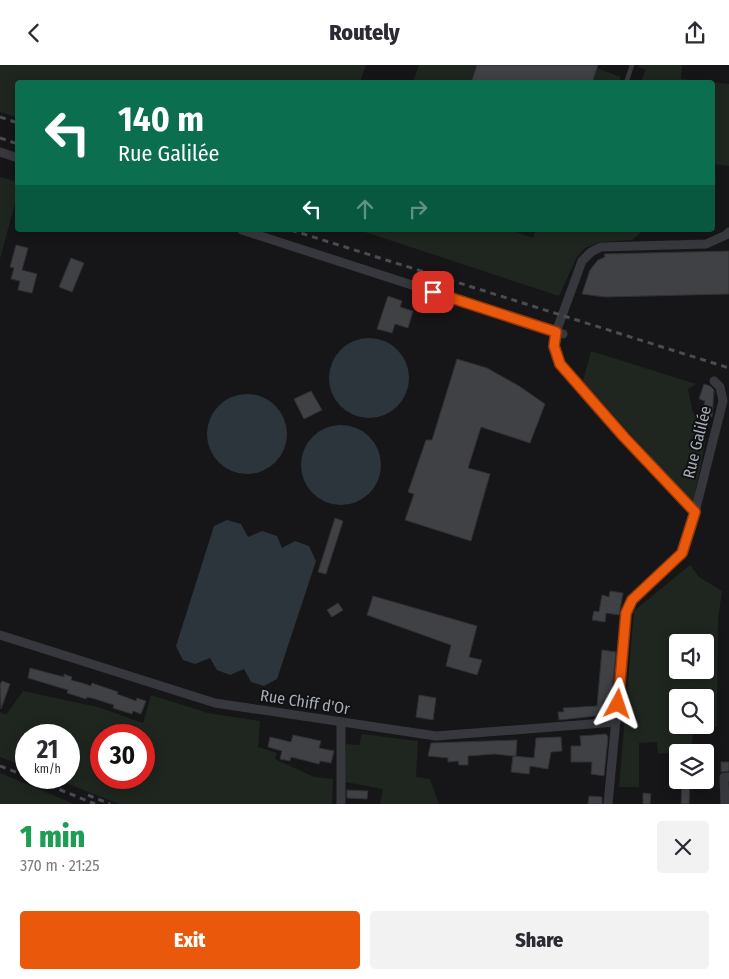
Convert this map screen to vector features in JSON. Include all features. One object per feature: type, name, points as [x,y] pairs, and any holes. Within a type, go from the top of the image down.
[{"type":"street","points":[[0,152],[15,157]]},
{"type":"street","points":[[248,232],[559,333],[579,267],[591,252],[601,247],[706,244],[729,232]]},
{"type":"street","name":"Rue Galilée","points":[[559,333],[554,346],[560,364],[624,437],[695,512]]},
{"type":"street","name":"Rue Galilée","points":[[608,804],[626,613],[632,600],[682,553],[695,512],[722,401],[720,387],[714,381]]},
{"type":"street","name":"Rue Chiff d'Or","points":[[0,635],[214,703],[436,737],[616,722]]},
{"type":"street","points":[[341,723],[341,804]]},
{"type":"street","points":[[725,804],[724,777],[729,777]]},
{"type":"lane","points":[[627,80],[632,65]]},
{"type":"shaded area","points":[[0,65],[366,65],[361,80],[15,80],[15,116],[0,112]]},
{"type":"shaded area","points":[[419,65],[477,65],[472,80],[414,80]]},
{"type":"shaded area","points":[[639,65],[682,65],[681,79],[691,80],[642,80],[646,69],[638,67]]},
{"type":"shaded area","points":[[597,68],[621,77],[620,80],[593,80]]},
{"type":"shaded area","points":[[715,83],[729,84],[729,166],[715,164]]},
{"type":"shaded area","points":[[0,177],[15,181],[15,203],[0,259]]},
{"type":"shaded area","points":[[365,232],[516,232],[533,238],[535,232],[642,232],[632,240],[600,242],[585,248],[577,257],[559,296]]},
{"type":"shaded area","points":[[369,338],[384,341],[397,350],[406,363],[409,378],[406,393],[397,406],[384,415],[369,418],[354,415],[341,406],[332,393],[329,378],[332,363],[341,350],[354,341]]},
{"type":"shaded area","points":[[591,351],[696,384],[688,389],[693,413],[710,417],[693,504],[583,381]]},
{"type":"shaded area","points":[[247,394],[262,397],[275,406],[284,419],[287,434],[284,449],[275,462],[262,471],[247,474],[232,471],[219,462],[210,449],[207,434],[210,419],[219,406],[232,397]]},
{"type":"shaded area","points":[[341,425],[356,428],[369,437],[378,450],[381,465],[378,480],[369,493],[356,502],[341,505],[326,502],[313,493],[304,480],[301,465],[304,450],[313,437],[326,428]]},
{"type":"shaded area","points":[[227,520],[241,524],[248,537],[262,531],[277,536],[282,548],[295,541],[309,546],[316,561],[277,679],[264,686],[251,682],[244,669],[230,675],[217,670],[210,658],[195,664],[183,660],[176,646],[214,526]]},
{"type":"shaded area","points":[[690,565],[699,577],[722,591],[718,619],[717,727],[714,727],[714,689],[669,689],[669,734],[693,734],[692,744],[669,744],[669,753],[658,754],[657,742],[639,743],[639,787],[619,787],[634,611]]},
{"type":"shaded area","points":[[23,691],[98,707],[143,723],[151,695],[208,713],[260,721],[258,747],[277,753],[275,759],[314,777],[333,779],[332,804],[119,804],[80,789],[80,724],[15,724],[15,763],[0,757],[0,712],[6,715]]},
{"type":"shaded area","points":[[362,734],[418,741],[416,777],[430,779],[439,804],[380,804],[383,789],[345,782],[346,744],[359,745]]},
{"type":"shaded area","points":[[0,773],[15,779],[15,789],[38,789],[74,804],[0,804]]},
{"type":"building","points":[[477,65],[598,65],[593,80],[472,80]]},
{"type":"building","points":[[16,245],[28,248],[22,270],[37,274],[32,293],[18,290],[20,281],[11,279],[14,268],[10,267]]},
{"type":"building","points":[[729,251],[729,294],[605,297],[582,294],[590,270],[598,260],[605,257],[604,254]]},
{"type":"building","points":[[71,258],[84,263],[72,292],[59,287]]},
{"type":"building","points":[[388,296],[402,301],[400,307],[413,311],[408,328],[395,324],[392,333],[377,329]]},
{"type":"building","points":[[457,359],[487,368],[519,386],[545,404],[530,443],[481,427],[468,468],[490,474],[471,541],[405,520],[414,494],[408,492],[426,440],[432,440]]},
{"type":"building","points":[[704,384],[714,390],[712,417],[702,415],[705,401],[699,399]]},
{"type":"building","points":[[311,391],[322,410],[304,419],[294,399]]},
{"type":"building","points":[[335,518],[343,521],[326,574],[318,572]]},
{"type":"building","points":[[610,591],[623,593],[619,615],[606,613],[605,622],[592,620],[594,611],[599,612],[602,595],[609,597]]},
{"type":"building","points":[[373,596],[477,626],[469,657],[482,660],[477,675],[446,666],[451,645],[367,615]]},
{"type":"building","points":[[338,603],[343,610],[332,617],[327,610]]},
{"type":"building","points":[[602,650],[616,652],[611,702],[604,701],[605,715],[559,720],[558,712],[564,712],[563,708],[597,706]]},
{"type":"building","points":[[30,668],[64,677],[64,674],[72,677],[71,680],[91,686],[92,683],[118,692],[117,694],[136,701],[137,698],[146,701],[141,714],[133,711],[132,714],[113,708],[114,705],[87,697],[86,699],[67,693],[68,690],[28,678]]},
{"type":"building","points":[[2,681],[10,684],[1,709],[0,685]]},
{"type":"building","points":[[419,695],[436,698],[433,720],[416,717]]},
{"type":"building","points":[[606,734],[608,737],[604,776],[591,774],[592,762],[571,762],[571,746],[581,746],[580,736]]},
{"type":"building","points":[[293,735],[321,741],[319,748],[334,751],[331,763],[320,761],[319,764],[291,757],[290,761],[280,759],[282,751],[268,747],[270,737],[291,742]]},
{"type":"building","points":[[561,737],[562,751],[551,752],[548,769],[530,766],[529,774],[511,772],[513,756],[534,758],[536,738]]},
{"type":"building","points":[[517,740],[516,756],[495,754],[468,756],[468,765],[459,765],[458,761],[448,762],[448,758],[428,756],[431,743]]},
{"type":"building","points":[[721,762],[729,762],[729,771],[721,772]]},
{"type":"building","points":[[682,789],[690,789],[689,804],[681,804]]},
{"type":"building","points":[[347,790],[368,791],[367,799],[347,798]]},
{"type":"building","points":[[643,793],[651,794],[650,804],[643,804]]},
{"type":"building","points":[[589,796],[602,797],[602,804],[588,804]]},
{"type":"railway","points":[[0,117],[15,122]]},
{"type":"railway","points":[[0,138],[15,143]]},
{"type":"railway","points":[[297,232],[729,368]]},
{"type":"railway","points":[[0,766],[15,772]]},
{"type":"railway","points":[[58,789],[95,804]]},
{"type":"railway","points":[[88,795],[110,804]]},
{"type":"route","points":[[433,292],[556,332],[554,346],[556,355],[566,372],[695,512],[682,553],[632,600],[626,613],[618,704]]}]
